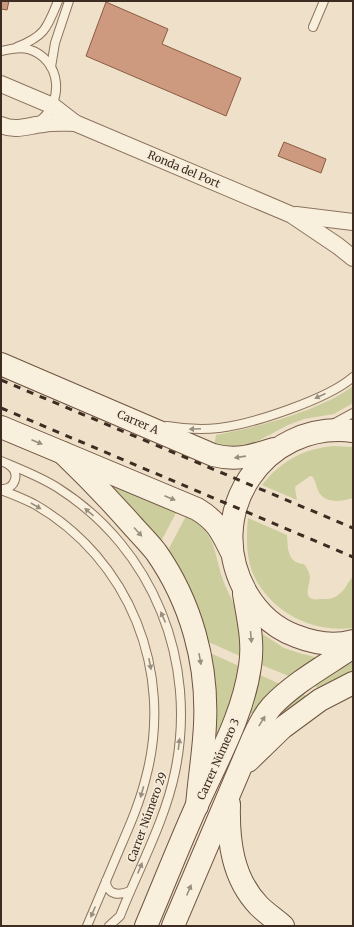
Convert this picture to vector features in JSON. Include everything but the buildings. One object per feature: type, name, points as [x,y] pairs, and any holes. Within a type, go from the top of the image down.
[{"type":"main road","name":"Carrer A","points":[[1,364],[207,452],[222,457],[244,457],[278,448]]},
{"type":"main road","points":[[1,427],[198,509],[210,517],[216,524],[233,556],[242,585],[255,607],[266,619],[278,628],[307,640],[335,643],[353,641]]},
{"type":"main road","points":[[233,556],[232,525],[234,510],[238,497],[253,472],[262,461],[278,448],[299,437],[316,432],[338,429],[353,431]]},
{"type":"main road","points":[[63,453],[101,490],[155,551],[170,573],[186,606],[196,640],[203,676],[205,700],[204,747],[197,806]]},
{"type":"main road","name":"Carrer Número 3","points":[[146,926],[240,709],[251,665],[251,644],[242,585]]},
{"type":"main road","points":[[173,926],[258,727],[272,707],[287,692],[353,647]]},
{"type":"main road","points":[[240,769],[282,728],[320,700],[353,683]]},
{"type":"main road","points":[[229,796],[228,822],[230,844],[234,863],[240,880],[259,906],[283,926]]},
{"type":"street","name":"Ronda del Port","points":[[1,84],[53,106],[75,123],[292,215]]},
{"type":"street","name":"Ronda del Port","points":[[5,128],[23,128],[59,122],[75,123]]},
{"type":"street","points":[[292,215],[353,222]]},
{"type":"street","points":[[292,215],[353,258]]},
{"type":"lane","points":[[1,51],[31,42],[40,35],[46,28],[58,1]]},
{"type":"lane","points":[[51,67],[56,37],[69,1]]},
{"type":"lane","points":[[313,27],[324,1]]},
{"type":"lane","points":[[14,48],[28,49],[38,53],[51,67],[55,76],[57,87],[53,106],[45,117],[34,125]]},
{"type":"lane","points":[[136,421],[186,429],[221,427],[239,424],[304,404],[336,389],[353,376]]},
{"type":"lane","points":[[316,432],[353,413]]},
{"type":"lane","points":[[1,490],[11,487],[16,479],[15,470],[3,463]]},
{"type":"lane","name":"Carrer Número 29","points":[[3,463],[58,488],[89,512],[111,532],[133,559],[144,576],[166,623],[172,643],[180,684],[181,706],[181,731],[175,772],[162,814],[120,916],[109,926]]},
{"type":"lane","name":"Carrer Número 29","points":[[1,490],[29,502],[47,513],[74,533],[91,550],[113,578],[127,600],[140,630],[149,660],[154,686],[155,712],[151,754],[140,798],[87,926]]},
{"type":"lane","points":[[106,881],[108,889],[111,892],[120,894],[130,891]]},
{"type":"green space","points":[[353,386],[353,403],[334,414],[304,419],[288,425],[256,442],[229,447],[214,446],[216,435],[269,423],[288,417],[323,403]]},
{"type":"green space","points":[[333,446],[353,447],[353,498],[336,501],[323,497],[320,494],[312,476],[296,486],[297,500],[262,485],[277,469],[302,453]]},
{"type":"green space","points":[[105,483],[176,513],[159,545]]},
{"type":"green space","points":[[186,516],[196,522],[203,529],[208,535],[215,549],[224,582],[237,614],[242,657],[202,639],[165,556]]},
{"type":"green space","points":[[248,518],[287,535],[288,550],[291,558],[298,563],[304,564],[309,572],[310,578],[308,596],[311,598],[326,599],[335,597],[343,590],[353,577],[353,628],[338,629],[309,624],[295,618],[271,600],[254,576],[249,562],[247,547]]},
{"type":"green space","points":[[261,633],[284,648],[316,658],[291,677],[259,664]]},
{"type":"green space","points":[[206,651],[241,667],[212,765]]},
{"type":"green space","points":[[353,662],[353,677],[324,691],[312,685],[325,675]]},
{"type":"green space","points":[[258,674],[282,685],[252,714],[251,708]]},
{"type":"green space","points":[[300,693],[313,698],[269,723]]},
{"type":"railway","points":[[1,380],[353,528]]},
{"type":"railway","points":[[1,408],[353,557]]}]
